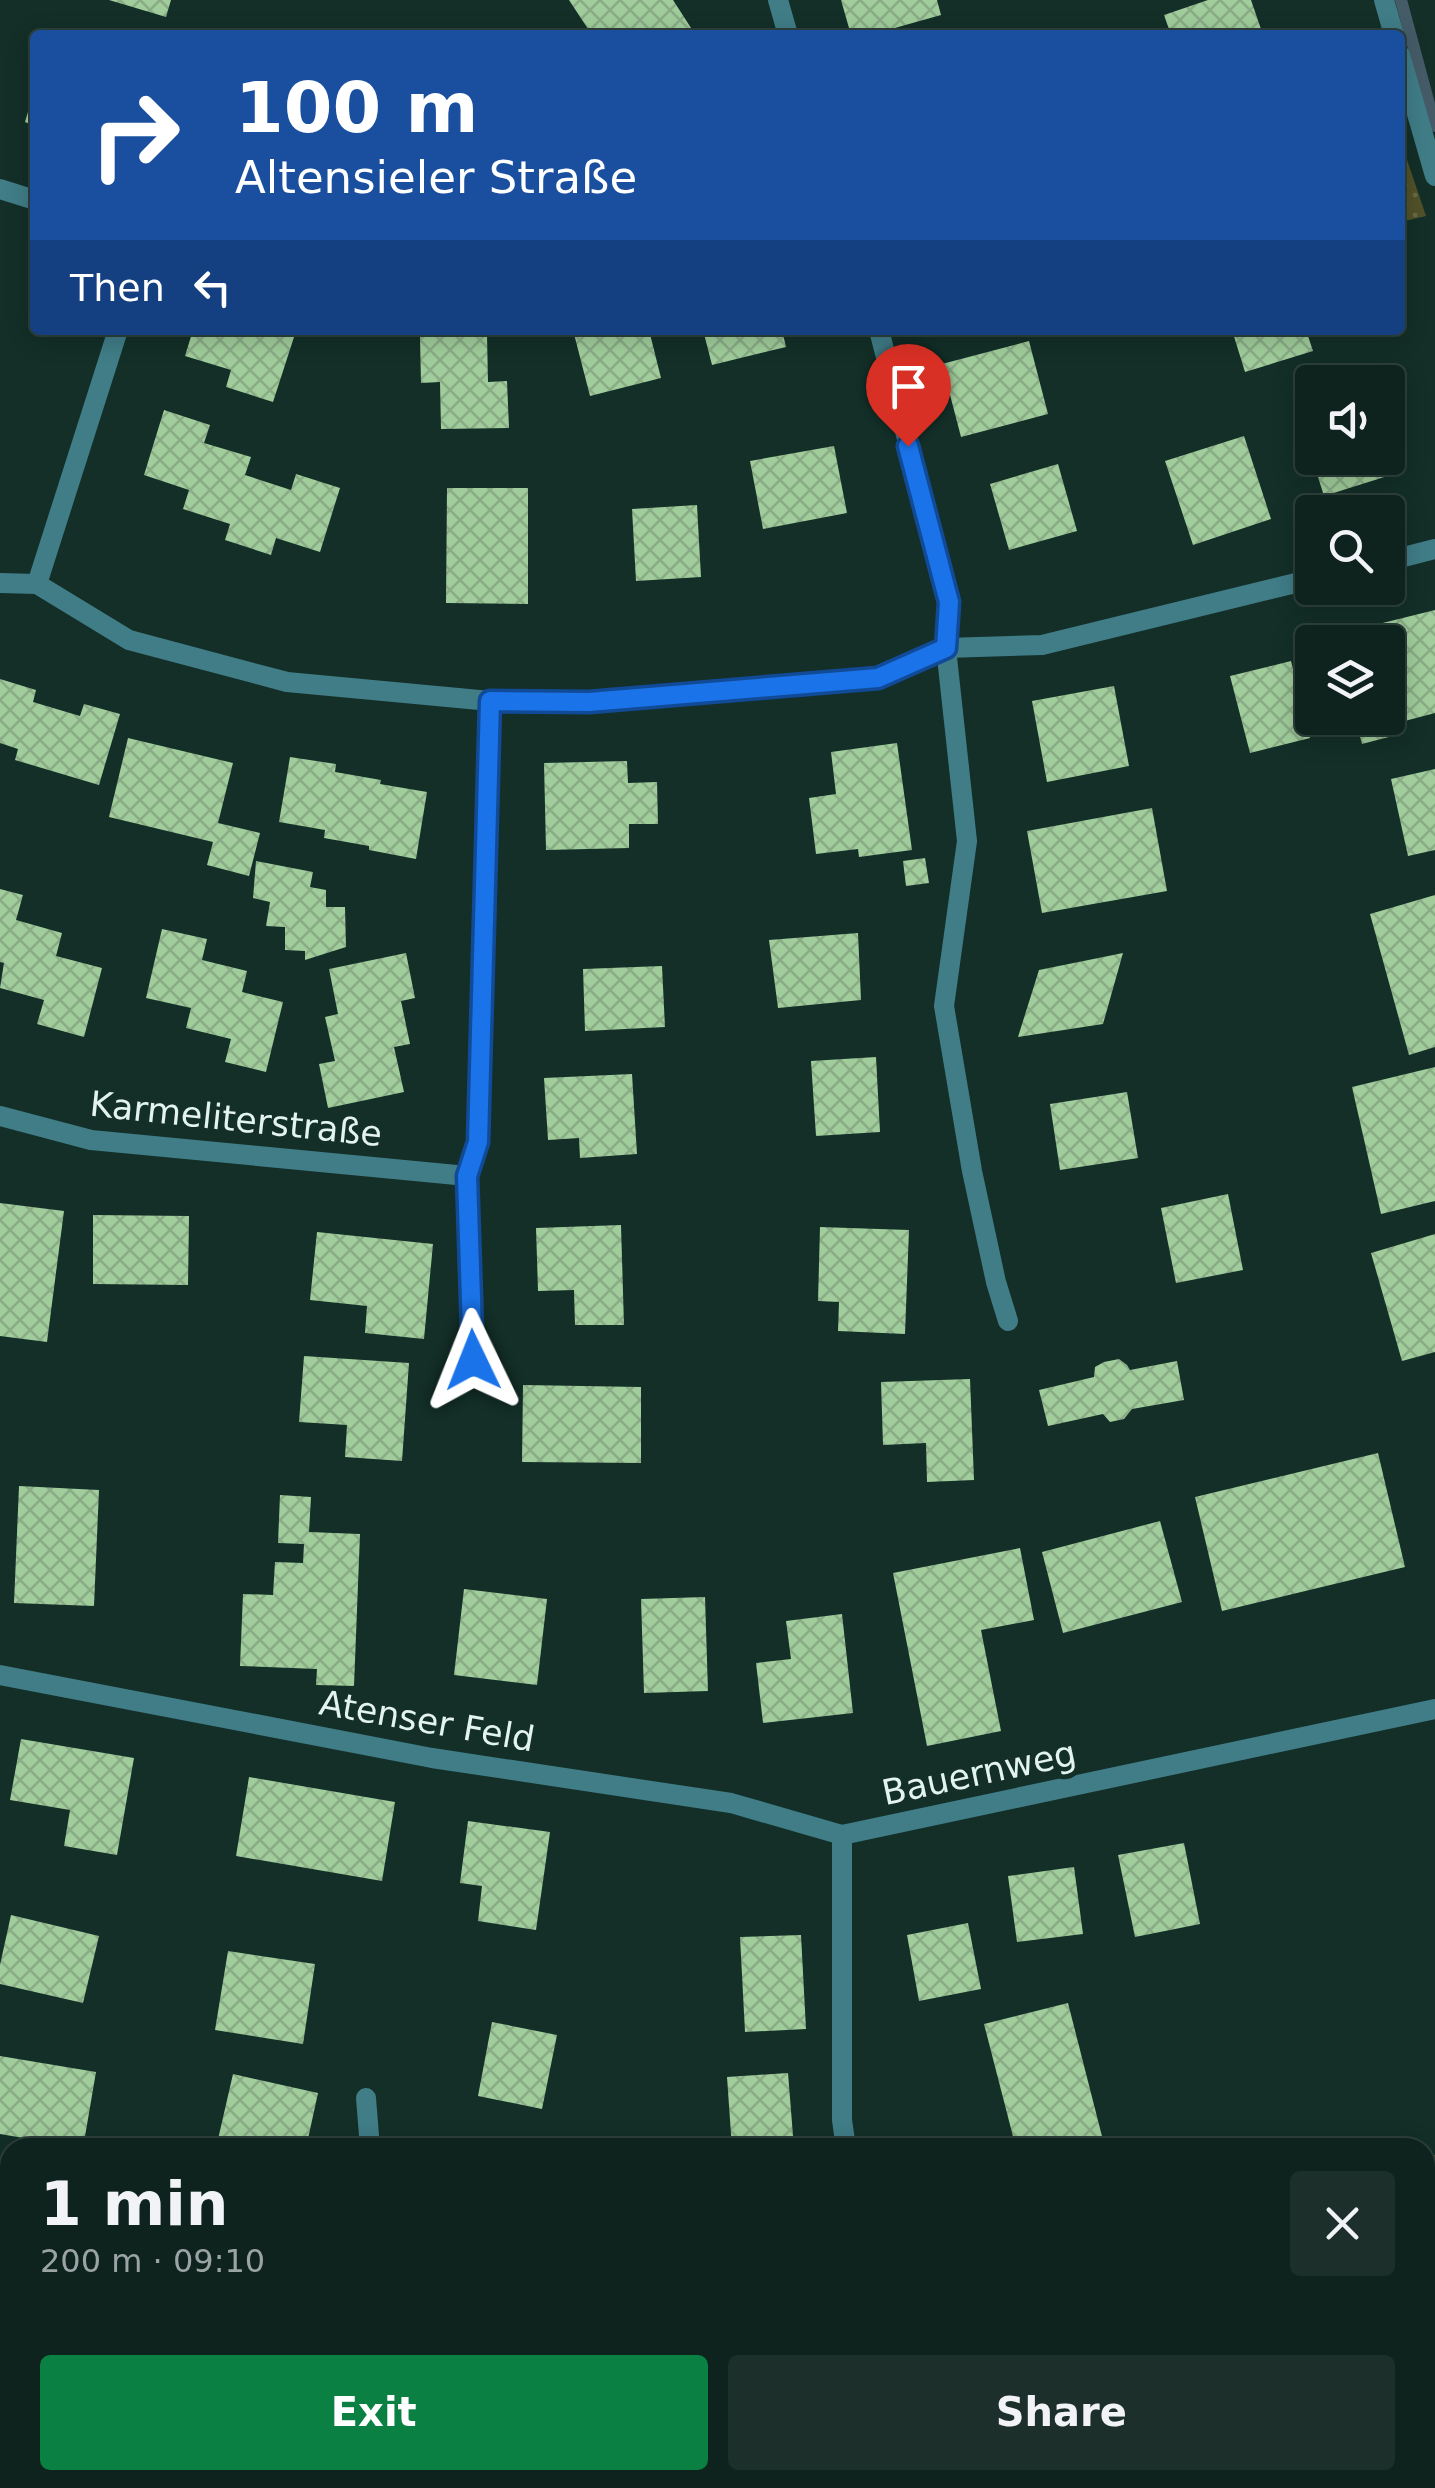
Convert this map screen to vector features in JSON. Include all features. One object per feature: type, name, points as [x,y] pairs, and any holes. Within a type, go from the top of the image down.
[{"type":"street","points":[[778,0],[787,30]]},
{"type":"street","points":[[1384,0],[1393,30]]},
{"type":"street","points":[[1405,72],[1435,176]]},
{"type":"street","points":[[0,189],[30,198]]},
{"type":"street","points":[[37,584],[116,335]]},
{"type":"street","points":[[880,335],[949,602],[946,648],[967,841],[944,1006],[972,1171],[1008,1322]]},
{"type":"street","points":[[1405,557],[1435,549]]},
{"type":"street","points":[[0,583],[37,584],[129,640],[288,682],[490,701],[589,702],[878,678],[946,648],[1042,645],[1295,583]]},
{"type":"street","points":[[473,1360],[467,1176],[478,1142],[490,701]]},
{"type":"street","name":"Karmeliterstraße","points":[[0,1116],[92,1140],[467,1176]]},
{"type":"street","name":"Atenser Feld","points":[[0,1674],[432,1758],[732,1803],[842,1835]]},
{"type":"street","name":"Bauernweg","points":[[845,2138],[842,1835],[1435,1709]]},
{"type":"street","points":[[366,2098],[369,2138]]},
{"type":"green space","points":[[1405,154],[1426,216],[1405,221]]},
{"type":"building","points":[[109,0],[171,0],[166,17]]},
{"type":"building","points":[[569,0],[673,0],[692,30],[589,30]]},
{"type":"building","points":[[841,0],[937,0],[941,15],[888,30],[850,30]]},
{"type":"building","points":[[1208,0],[1251,0],[1261,30],[1169,30],[1164,15]]},
{"type":"building","points":[[191,335],[295,335],[273,402],[226,387],[231,370],[185,356]]},
{"type":"building","points":[[487,335],[488,382],[507,381],[509,428],[441,429],[440,382],[421,383],[420,337],[397,337]]},
{"type":"building","points":[[574,335],[650,335],[661,378],[590,396]]},
{"type":"building","points":[[704,335],[783,335],[786,347],[712,365]]},
{"type":"building","points":[[1234,335],[1308,335],[1313,351],[1245,372]]},
{"type":"building","points":[[1029,341],[1048,414],[961,437],[942,364]]},
{"type":"building","points":[[164,410],[210,425],[204,443],[251,457],[245,475],[291,490],[296,474],[340,488],[320,552],[276,538],[271,555],[225,540],[230,524],[183,509],[189,490],[144,475]]},
{"type":"building","points":[[1244,436],[1271,519],[1193,545],[1165,461]]},
{"type":"building","points":[[834,446],[847,513],[763,529],[750,461]]},
{"type":"building","points":[[1058,464],[1077,531],[1009,550],[990,484]]},
{"type":"building","points":[[1317,475],[1391,475],[1327,495],[1324,495]]},
{"type":"building","points":[[447,488],[528,488],[528,604],[446,603]]},
{"type":"building","points":[[697,505],[701,577],[636,581],[632,509]]},
{"type":"building","points":[[1435,610],[1435,713],[1405,721],[1405,625],[1374,625]]},
{"type":"building","points":[[1291,661],[1295,677],[1295,735],[1310,738],[1250,753],[1230,676]]},
{"type":"building","points":[[0,679],[36,690],[33,702],[80,716],[84,704],[120,714],[99,785],[15,760],[18,749],[0,743]]},
{"type":"building","points":[[1114,686],[1129,766],[1047,782],[1032,701]]},
{"type":"building","points":[[1360,735],[1396,735],[1362,744]]},
{"type":"building","points":[[128,738],[233,763],[218,823],[260,833],[249,876],[207,865],[213,842],[109,817]]},
{"type":"building","points":[[897,743],[912,850],[859,857],[858,849],[816,854],[809,798],[836,794],[831,752]]},
{"type":"building","points":[[290,757],[336,764],[335,772],[427,792],[416,859],[324,838],[325,830],[279,822]]},
{"type":"building","points":[[627,761],[628,783],[657,782],[658,824],[629,824],[629,848],[546,850],[544,763]]},
{"type":"building","points":[[1435,769],[1435,850],[1408,856],[1391,779]]},
{"type":"building","points":[[1152,808],[1167,891],[1042,913],[1027,831]]},
{"type":"building","points":[[925,858],[929,883],[906,886],[903,861]]},
{"type":"building","points":[[256,861],[313,872],[310,887],[326,890],[326,907],[345,907],[346,947],[305,960],[305,951],[285,950],[285,927],[266,926],[270,902],[253,898]]},
{"type":"building","points":[[0,889],[23,895],[16,920],[62,933],[56,956],[102,968],[84,1037],[37,1024],[44,1000],[0,988],[4,963],[0,962]]},
{"type":"building","points":[[1435,895],[1435,1047],[1409,1055],[1370,914]]},
{"type":"building","points":[[162,929],[207,939],[202,960],[247,971],[242,992],[283,1002],[266,1072],[225,1062],[231,1039],[186,1028],[191,1008],[146,998]]},
{"type":"building","points":[[858,933],[861,1000],[778,1008],[769,940]]},
{"type":"building","points":[[406,953],[415,998],[401,1001],[410,1044],[394,1047],[404,1092],[328,1108],[319,1064],[335,1061],[325,1017],[338,1014],[329,969]]},
{"type":"building","points":[[1123,953],[1103,1024],[1018,1037],[1039,970]]},
{"type":"building","points":[[662,966],[665,1027],[585,1031],[583,969]]},
{"type":"building","points":[[876,1057],[880,1132],[816,1136],[811,1061]]},
{"type":"building","points":[[1435,1067],[1435,1201],[1381,1214],[1352,1087]]},
{"type":"building","points":[[632,1074],[637,1154],[580,1158],[579,1138],[548,1140],[544,1078]]},
{"type":"building","points":[[1127,1092],[1138,1158],[1060,1170],[1050,1104]]},
{"type":"building","points":[[1228,1194],[1243,1270],[1176,1283],[1161,1208]]},
{"type":"building","points":[[0,1203],[64,1211],[47,1342],[0,1336]]},
{"type":"building","points":[[93,1215],[189,1216],[188,1285],[93,1284]]},
{"type":"building","points":[[621,1225],[624,1325],[575,1325],[574,1290],[538,1291],[536,1228]]},
{"type":"building","points":[[820,1227],[909,1230],[905,1334],[838,1331],[839,1302],[818,1301]]},
{"type":"building","points":[[317,1232],[433,1244],[424,1339],[365,1333],[367,1306],[310,1300]]},
{"type":"building","points":[[1435,1234],[1435,1352],[1402,1361],[1371,1253]]},
{"type":"building","points":[[304,1356],[409,1363],[402,1461],[345,1457],[347,1425],[299,1422]]},
{"type":"building","points":[[1119,1359],[1130,1370],[1177,1361],[1184,1400],[1132,1409],[1124,1419],[1110,1422],[1103,1414],[1048,1426],[1039,1390],[1094,1377],[1095,1367]]},
{"type":"building","points":[[970,1379],[974,1480],[927,1482],[926,1443],[883,1445],[881,1382]]},
{"type":"building","points":[[523,1385],[641,1387],[641,1463],[522,1462]]},
{"type":"building","points":[[1378,1453],[1405,1567],[1222,1611],[1195,1497]]},
{"type":"building","points":[[19,1486],[99,1490],[94,1606],[14,1603]]},
{"type":"building","points":[[280,1495],[311,1497],[309,1532],[360,1534],[354,1686],[316,1685],[317,1669],[240,1666],[243,1594],[273,1595],[275,1562],[303,1563],[304,1544],[278,1543]]},
{"type":"building","points":[[1160,1521],[1182,1602],[1063,1633],[1042,1552]]},
{"type":"building","points":[[1020,1548],[1034,1620],[981,1630],[1001,1731],[927,1746],[893,1573]]},
{"type":"building","points":[[464,1589],[547,1599],[537,1685],[454,1675]]},
{"type":"building","points":[[705,1597],[708,1691],[644,1693],[641,1599]]},
{"type":"building","points":[[842,1614],[853,1713],[763,1723],[756,1663],[791,1659],[786,1621]]},
{"type":"building","points":[[21,1739],[134,1758],[117,1855],[64,1846],[70,1810],[10,1800]]},
{"type":"building","points":[[249,1777],[395,1802],[382,1881],[236,1856]]},
{"type":"building","points":[[468,1821],[550,1832],[536,1930],[478,1921],[482,1886],[460,1883]]},
{"type":"building","points":[[1184,1843],[1200,1924],[1135,1937],[1118,1855]]},
{"type":"building","points":[[1074,1867],[1083,1934],[1017,1942],[1008,1876]]},
{"type":"building","points":[[11,1915],[99,1936],[83,2003],[0,1984]]},
{"type":"building","points":[[968,1923],[981,1989],[919,2001],[907,1935]]},
{"type":"building","points":[[801,1935],[806,2029],[745,2032],[740,1937]]},
{"type":"building","points":[[228,1951],[315,1964],[303,2044],[215,2030]]},
{"type":"building","points":[[1068,2003],[1102,2138],[1013,2138],[984,2024]]},
{"type":"building","points":[[492,2022],[557,2035],[542,2109],[478,2096]]},
{"type":"building","points":[[0,2056],[96,2072],[85,2138],[0,2134]]},
{"type":"building","points":[[788,2073],[793,2138],[731,2138],[727,2077]]},
{"type":"building","points":[[233,2074],[318,2093],[308,2138],[218,2138]]},
{"type":"waterway","points":[[1401,0],[1435,126]]},
{"type":"route","points":[[473,1360],[467,1176],[478,1142],[490,701],[589,702],[878,678],[946,648],[949,602],[908,446]]}]
